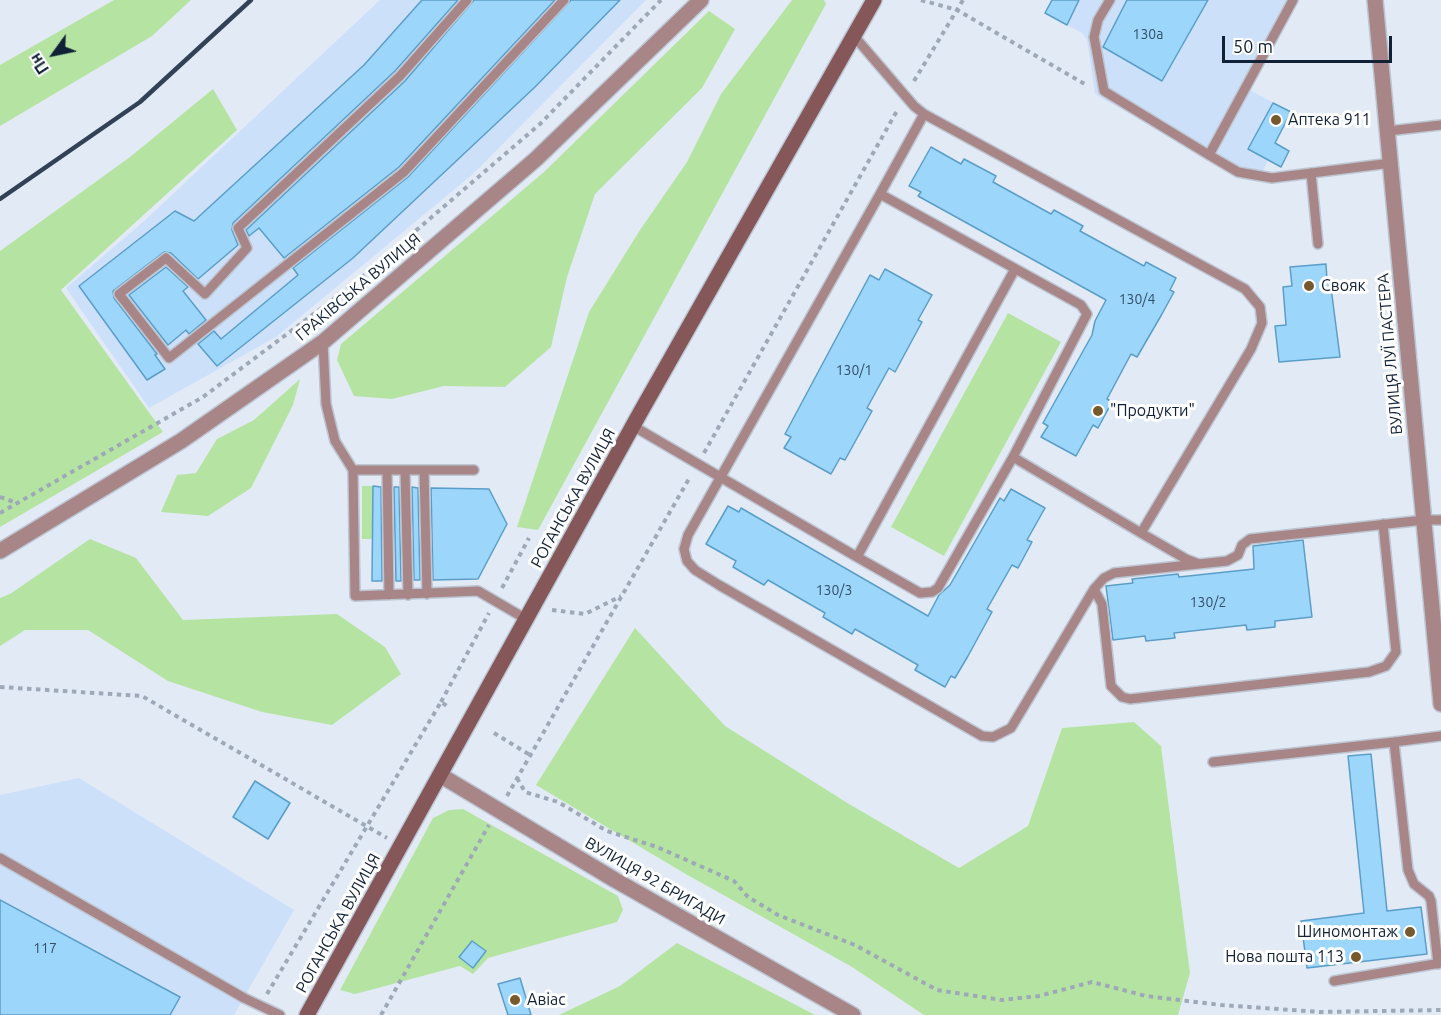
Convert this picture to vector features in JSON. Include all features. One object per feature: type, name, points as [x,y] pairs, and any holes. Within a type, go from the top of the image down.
[{"type":"main road","name":"РОГАНСЬКА ВУЛИЦЯ","points":[[307,1015],[633,426],[874,0]]},
{"type":"street","name":"ГРАКІВСЬКА ВУЛИЦЯ","points":[[0,551],[181,441],[323,342],[536,159],[701,0]]},
{"type":"street","name":"ВУЛИЦЯ ЛУЇ ПАСТЕРА","points":[[1375,0],[1441,704]]},
{"type":"street","name":"ВУЛИЦЯ 92 БРИГАДИ","points":[[440,775],[615,880],[853,1015]]},
{"type":"lane","points":[[467,0],[400,76],[238,228],[247,248],[205,294],[166,258],[119,294],[169,358],[404,172],[564,0]]},
{"type":"lane","points":[[1110,0],[1098,20],[1094,37],[1104,91],[1238,172],[1282,178],[1391,163]]},
{"type":"lane","points":[[1209,155],[1293,0]]},
{"type":"lane","points":[[854,36],[905,96],[924,114],[1245,289],[1260,308],[1262,323],[1251,349],[1141,533]]},
{"type":"lane","points":[[924,114],[688,535],[684,549],[687,561],[694,570],[982,736],[993,737],[1011,728],[1094,589],[1104,578],[1114,573],[1233,558],[1250,539],[1441,520]]},
{"type":"lane","points":[[1388,131],[1441,125]]},
{"type":"lane","points":[[1311,173],[1318,244]]},
{"type":"lane","points":[[633,426],[920,593],[932,592],[938,588],[1013,457],[1088,315],[1080,305],[879,194]]},
{"type":"lane","points":[[857,557],[1015,269]]},
{"type":"lane","points":[[323,342],[326,404],[335,441],[353,470],[355,596],[478,591],[530,613]]},
{"type":"lane","points":[[1013,457],[1186,559],[1199,564]]},
{"type":"lane","points":[[353,470],[474,470]]},
{"type":"lane","points":[[387,470],[389,596]]},
{"type":"lane","points":[[405,470],[408,595]]},
{"type":"lane","points":[[424,470],[427,594]]},
{"type":"lane","points":[[1094,589],[1102,604],[1112,686],[1122,697],[1130,699],[1369,672],[1386,666],[1396,652],[1383,524]]},
{"type":"lane","points":[[1213,762],[1441,736]]},
{"type":"lane","points":[[1334,981],[1439,963],[1431,901],[1429,896],[1414,884],[1408,870],[1394,742]]},
{"type":"lane","points":[[0,858],[280,1015]]},
{"type":"path","points":[[0,513],[203,397],[355,283],[540,123],[661,0]]},
{"type":"path","points":[[921,0],[957,10],[1089,87]]},
{"type":"path","points":[[699,461],[905,96],[963,0]]},
{"type":"path","points":[[507,796],[693,472]]},
{"type":"path","points":[[0,497],[18,503]]},
{"type":"path","points":[[260,1005],[441,702],[529,538]]},
{"type":"path","points":[[530,613],[585,614],[622,596]]},
{"type":"path","points":[[0,687],[142,696],[367,829]]},
{"type":"path","points":[[441,702],[447,706]]},
{"type":"path","points":[[494,733],[530,755]]},
{"type":"path","points":[[517,778],[525,792],[558,802],[607,831],[657,847],[734,881],[748,897],[778,915],[855,945],[937,990],[1002,1000],[1039,996],[1092,982],[1146,996],[1221,1005],[1320,1012],[1441,1010]]},
{"type":"path","points":[[381,1015],[491,822]]},
{"type":"shaded area","points":[[380,0],[646,0],[473,174],[276,337],[149,408],[66,288],[143,222]]},
{"type":"shaded area","points":[[1052,0],[1293,0],[1246,88],[1291,112],[1259,179],[1210,159],[1095,94],[1087,40],[1082,33],[1045,13]]},
{"type":"shaded area","points":[[79,778],[294,910],[234,1015],[0,1015],[0,795]]},
{"type":"green space","points":[[114,0],[191,0],[152,36],[0,126],[0,65]]},
{"type":"green space","points":[[792,0],[824,0],[826,4],[538,530],[517,527],[589,312],[640,230],[687,162],[721,94]]},
{"type":"green space","points":[[709,11],[735,29],[702,88],[595,194],[567,277],[551,347],[505,387],[444,386],[392,399],[354,396],[337,360],[341,344],[544,172]]},
{"type":"green space","points":[[213,89],[237,130],[61,290],[163,432],[0,527],[0,251],[130,157]]},
{"type":"green space","points":[[1008,313],[1061,342],[944,556],[891,527]]},
{"type":"green space","points":[[300,379],[293,405],[251,488],[208,516],[161,512],[177,475],[196,473],[217,439],[254,420]]},
{"type":"green space","points":[[362,486],[373,486],[373,539],[362,539]]},
{"type":"green space","points":[[90,539],[136,558],[183,620],[337,614],[385,647],[401,674],[332,725],[262,712],[168,681],[88,630],[25,630],[0,646],[0,598],[10,594]]},
{"type":"green space","points":[[635,628],[725,726],[849,804],[959,868],[1028,826],[1062,728],[1134,722],[1161,746],[1190,973],[1178,1015],[924,1015],[852,967],[684,873],[536,785]]},
{"type":"green space","points":[[463,809],[618,896],[623,910],[617,922],[488,958],[473,974],[460,966],[355,994],[340,990],[433,818],[449,810]]},
{"type":"green space","points":[[677,943],[815,1015],[559,1015],[620,986]]},
{"type":"building","points":[[422,0],[458,0],[395,71],[233,223],[232,230],[238,245],[198,279],[171,253],[164,252],[113,291],[114,298],[157,354],[155,355],[165,369],[147,380],[79,286],[175,211],[194,221],[364,65]]},
{"type":"building","points":[[474,0],[555,0],[399,167],[284,258],[259,228],[249,236],[246,230],[405,81]]},
{"type":"building","points":[[571,0],[620,0],[535,87],[353,258],[217,366],[198,344],[214,331],[221,339],[298,275],[293,268],[408,177]]},
{"type":"building","points":[[1052,0],[1079,0],[1067,25],[1045,13]]},
{"type":"building","points":[[1127,0],[1208,0],[1162,81],[1103,47]]},
{"type":"building","points":[[1273,103],[1291,112],[1275,143],[1289,151],[1281,167],[1248,149]]},
{"type":"building","points":[[931,147],[961,164],[964,159],[996,176],[993,182],[1051,214],[1054,210],[1083,226],[1080,231],[1144,266],[1146,262],[1176,278],[1170,290],[1174,292],[1162,314],[1137,357],[1131,354],[1107,399],[1112,402],[1098,428],[1093,425],[1076,456],[1041,437],[1048,426],[1043,423],[1092,335],[1095,321],[1106,300],[918,196],[921,192],[909,186]]},
{"type":"building","points":[[1326,264],[1340,357],[1279,362],[1275,326],[1286,325],[1283,287],[1292,286],[1290,267]]},
{"type":"building","points":[[166,267],[188,287],[183,291],[206,320],[189,334],[186,330],[168,345],[129,295]]},
{"type":"building","points":[[885,269],[932,295],[918,320],[922,322],[895,372],[889,368],[867,408],[872,411],[845,460],[840,458],[831,474],[784,448],[791,437],[785,434],[870,275],[879,280]]},
{"type":"building","points":[[373,486],[381,487],[382,581],[372,581]]},
{"type":"building","points":[[394,487],[399,487],[401,581],[396,581]]},
{"type":"building","points":[[412,487],[418,488],[420,580],[414,580]]},
{"type":"building","points":[[431,488],[489,489],[507,524],[478,579],[433,580]]},
{"type":"building","points":[[1011,489],[1045,508],[1027,540],[1032,542],[1018,568],[1012,565],[987,609],[992,612],[968,656],[955,678],[951,676],[945,687],[915,670],[918,665],[855,629],[852,634],[823,617],[825,613],[768,580],[764,585],[733,567],[736,561],[706,544],[728,506],[739,512],[741,508],[928,616],[939,595],[950,585],[1000,498],[1004,501]]},
{"type":"building","points":[[1303,540],[1312,617],[1275,621],[1275,627],[1247,630],[1246,625],[1174,633],[1175,638],[1146,641],[1145,636],[1113,640],[1106,586],[1133,583],[1132,579],[1178,574],[1179,577],[1254,569],[1253,546]]},
{"type":"building","points":[[1371,754],[1387,911],[1421,907],[1427,954],[1307,968],[1301,921],[1364,913],[1348,756]]},
{"type":"building","points":[[255,781],[290,803],[268,839],[233,817]]},
{"type":"building","points":[[0,900],[180,997],[170,1015],[0,1015]]},
{"type":"building","points":[[472,941],[486,951],[473,968],[459,957]]},
{"type":"building","name":"Авіас","points":[[520,978],[531,1015],[508,1015],[498,984]]},
{"type":"railway","points":[[0,199],[140,102],[251,0]]},
{"type":"place","name":"Аптека 911","points":[[1276,120]]},
{"type":"place","name":"Свояк","points":[[1309,286]]},
{"type":"place","name":"\"Продукти\"","points":[[1098,411]]},
{"type":"place","name":"Шиномонтаж","points":[[1410,932]]},
{"type":"place","name":"Нова пошта 113","points":[[1356,957]]},
{"type":"place","name":"Авіас","points":[[515,1000]]}]
